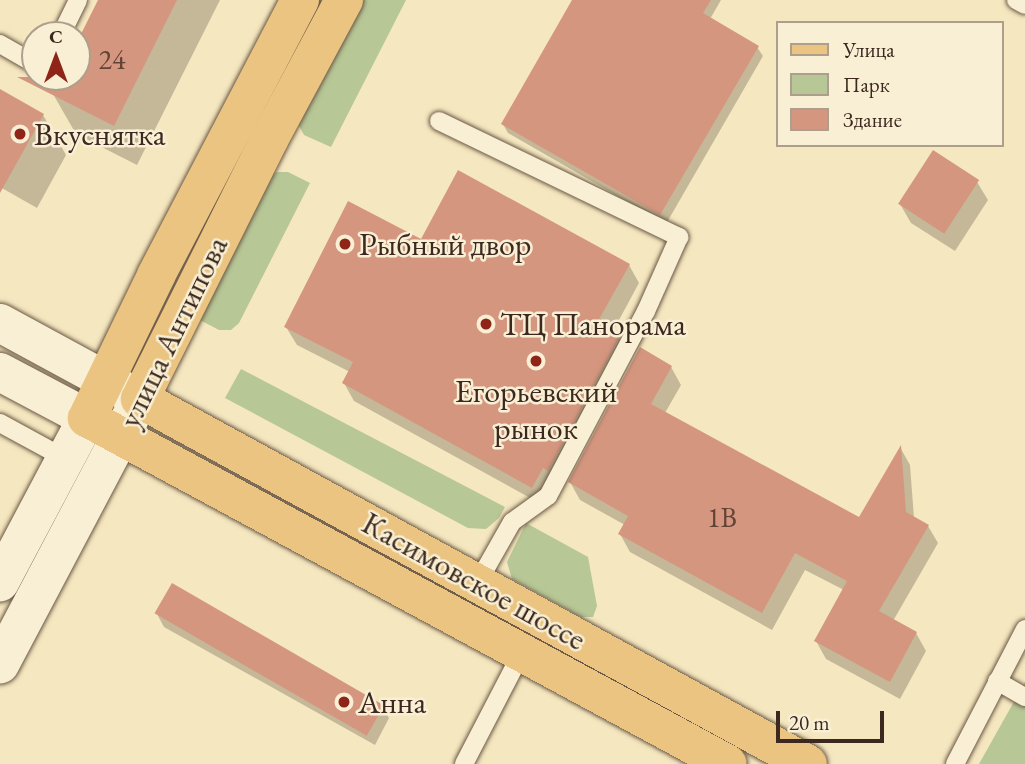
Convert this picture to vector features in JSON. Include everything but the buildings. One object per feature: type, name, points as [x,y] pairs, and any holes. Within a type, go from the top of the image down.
[{"type":"main road","name":"улица Антипова","points":[[0,582],[66,459],[300,0]]},
{"type":"main road","name":"улица Антипова","points":[[0,664],[122,436],[269,140],[345,0]]},
{"type":"main road","points":[[0,323],[140,400]]},
{"type":"main road","points":[[0,372],[87,418]]},
{"type":"main road","name":"Касимовское шоссе","points":[[140,400],[808,764]]},
{"type":"main road","name":"Касимовское шоссе","points":[[87,418],[728,764]]},
{"type":"lane","points":[[68,21],[78,0]]},
{"type":"lane","points":[[1016,0],[1025,5]]},
{"type":"lane","points":[[0,44],[21,56]]},
{"type":"lane","points":[[439,121],[679,237],[646,311],[548,496],[512,522],[478,582]]},
{"type":"lane","points":[[0,423],[66,459]]},
{"type":"lane","points":[[955,764],[1025,629]]},
{"type":"lane","points":[[464,764],[522,652]]},
{"type":"lane","points":[[997,681],[1025,697]]},
{"type":"green space","points":[[364,0],[406,0],[331,147],[304,135],[299,126],[299,118]]},
{"type":"green space","points":[[288,172],[310,183],[239,323],[231,330],[219,330],[198,319],[272,175]]},
{"type":"green space","points":[[241,369],[505,507],[499,518],[486,529],[468,528],[225,398]]},
{"type":"green space","points":[[526,523],[588,557],[597,606],[593,617],[581,617],[512,579],[507,562]]},
{"type":"green space","points":[[1025,682],[1025,764],[979,764]]},
{"type":"place","name":"Вкуснятка","points":[[20,134]]},
{"type":"place","name":"Рыбный двор","points":[[345,244]]},
{"type":"place","name":"ТЦ Панорама","points":[[486,324]]},
{"type":"place","name":"Егорьевский рынок","points":[[536,361]]},
{"type":"place","name":"Анна","points":[[344,702]]}]
